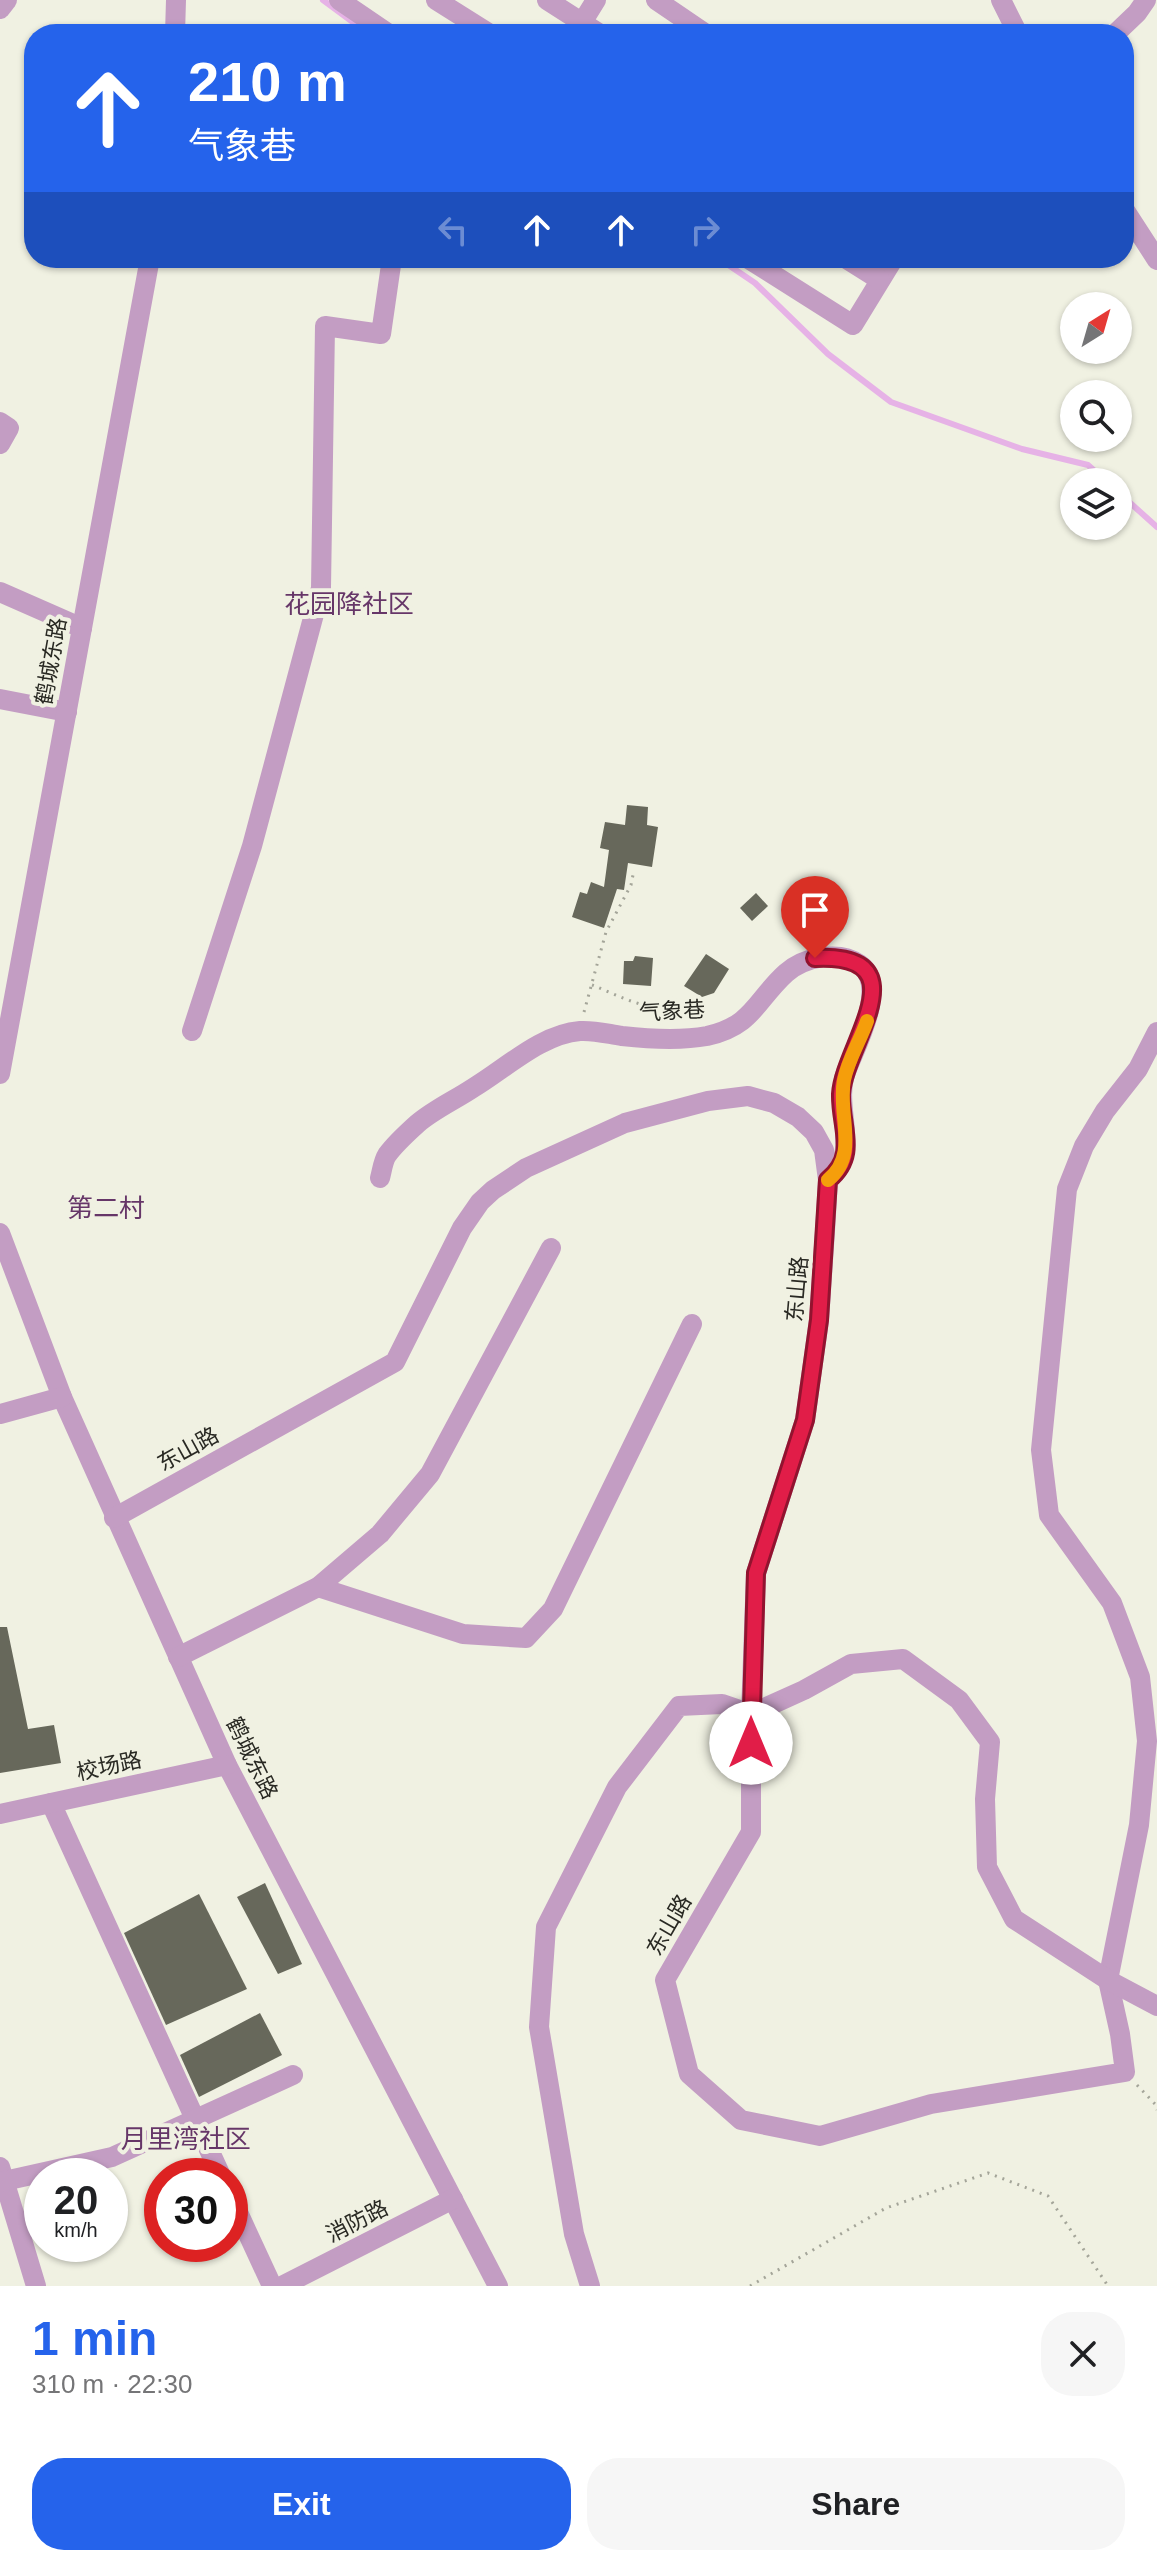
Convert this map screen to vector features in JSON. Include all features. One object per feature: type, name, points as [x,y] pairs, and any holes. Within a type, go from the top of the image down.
[{"type":"street","points":[[0,9],[7,0]]},
{"type":"street","points":[[175,24],[176,0]]},
{"type":"street","points":[[339,0],[374,24]]},
{"type":"street","points":[[436,0],[474,24]]},
{"type":"street","points":[[547,0],[574,24]]},
{"type":"street","points":[[581,24],[596,0]]},
{"type":"street","points":[[656,0],[691,24]]},
{"type":"street","points":[[1001,0],[1013,24]]},
{"type":"street","points":[[1125,24],[1146,0]]},
{"type":"street","points":[[1134,224],[1157,260]]},
{"type":"street","name":"鹤城东路","points":[[0,1074],[10,968],[67,712],[148,268]]},
{"type":"street","points":[[192,1031],[252,846],[321,588],[325,326],[381,334],[391,268]]},
{"type":"street","points":[[763,268],[853,325],[888,268]]},
{"type":"street","points":[[861,268],[880,280]]},
{"type":"street","points":[[0,422],[9,428],[0,444]]},
{"type":"street","points":[[0,592],[82,628]]},
{"type":"street","points":[[0,699],[67,712]]},
{"type":"street","name":"气象巷","points":[[380,1178],[386,1157],[418,1123],[527,1052],[565,1034],[579,1031],[632,1037],[707,1036],[734,1027],[759,1006],[787,972],[815,958],[843,957],[861,965],[868,974],[870,1012],[841,1094],[846,1150],[844,1161],[838,1172],[828,1180]]},
{"type":"street","points":[[1125,2072],[1108,1980],[1139,1825],[1147,1741],[1140,1677],[1112,1603],[1049,1515],[1041,1450],[1067,1189],[1084,1146],[1105,1111],[1138,1069],[1157,1032]]},
{"type":"street","name":"东山路","points":[[114,1518],[395,1362],[462,1228],[480,1202],[526,1168],[625,1123],[708,1101],[748,1096],[774,1103],[798,1117],[814,1132],[824,1150],[828,1180],[819,1320],[805,1420],[756,1573],[751,1832],[665,1980],[689,2074],[741,2120],[820,2136],[931,2104],[1125,2072]]},
{"type":"street","name":"鹤城东路","points":[[0,1233],[62,1397],[227,1765],[498,2286]]},
{"type":"street","points":[[178,1657],[318,1587],[380,1534],[430,1474],[551,1248]]},
{"type":"street","points":[[318,1587],[463,1634],[526,1638],[553,1609],[692,1324]]},
{"type":"street","points":[[0,1414],[62,1397]]},
{"type":"street","points":[[590,2286],[574,2234],[539,2027],[546,1927],[617,1787],[679,1706],[722,1704],[751,1714],[851,1664],[903,1659],[959,1700],[990,1742],[985,1799],[987,1867],[1014,1919],[1108,1980],[1157,2006]]},
{"type":"street","name":"校场路","points":[[0,1814],[227,1765]]},
{"type":"street","points":[[51,1803],[213,2158]]},
{"type":"street","points":[[36,2286],[1,2177],[112,2157],[293,2075]]},
{"type":"street","name":"消防路","points":[[282,2286],[453,2199]]},
{"type":"street","points":[[248,2234],[272,2286]]},
{"type":"path","points":[[579,1031],[606,932],[631,885],[634,870]]},
{"type":"path","points":[[592,985],[664,1009],[684,1002]]},
{"type":"path","points":[[1125,2072],[1157,2110]]},
{"type":"path","points":[[750,2286],[886,2208],[988,2173],[1048,2196],[1108,2286]]},
{"type":"building","points":[[627,805],[648,807],[647,825],[658,827],[652,867],[628,863],[624,890],[617,889],[604,928],[572,917],[580,892],[587,894],[591,882],[604,887],[609,850],[600,848],[605,822],[625,825]]},
{"type":"building","points":[[756,893],[768,906],[752,921],[740,908]]},
{"type":"building","points":[[706,954],[729,969],[714,993],[702,997],[684,986]]},
{"type":"building","points":[[635,956],[653,958],[651,986],[623,984],[624,961],[633,961]]},
{"type":"building","points":[[0,1627],[7,1627],[28,1729],[54,1725],[61,1763],[0,1773]]},
{"type":"building","points":[[265,1883],[302,1964],[278,1974],[237,1897]]},
{"type":"building","points":[[199,1894],[247,1989],[166,2025],[124,1933]]},
{"type":"building","points":[[260,2013],[282,2055],[199,2097],[180,2055]]},
{"type":"waterway","points":[[323,0],[355,24]]},
{"type":"waterway","points":[[733,268],[755,283],[828,354],[891,402],[1022,449],[1091,468]]},
{"type":"waterway","points":[[1132,505],[1157,527]]},
{"type":"slow traffic","points":[[828,1180],[838,1172],[844,1161],[846,1150],[841,1094],[845,1075],[867,1021]]},
{"type":"district","name":"花园降社区","points":[[349,604]]},
{"type":"district","name":"第二村","points":[[106,1208]]},
{"type":"district","name":"月里湾社区","points":[[186,2139]]},
{"type":"route","points":[[751,1743],[756,1573],[805,1420],[819,1320],[828,1180],[838,1172],[846,1150],[841,1094],[845,1075],[870,1012],[871,989],[868,974],[861,965],[843,957],[815,958]]}]
